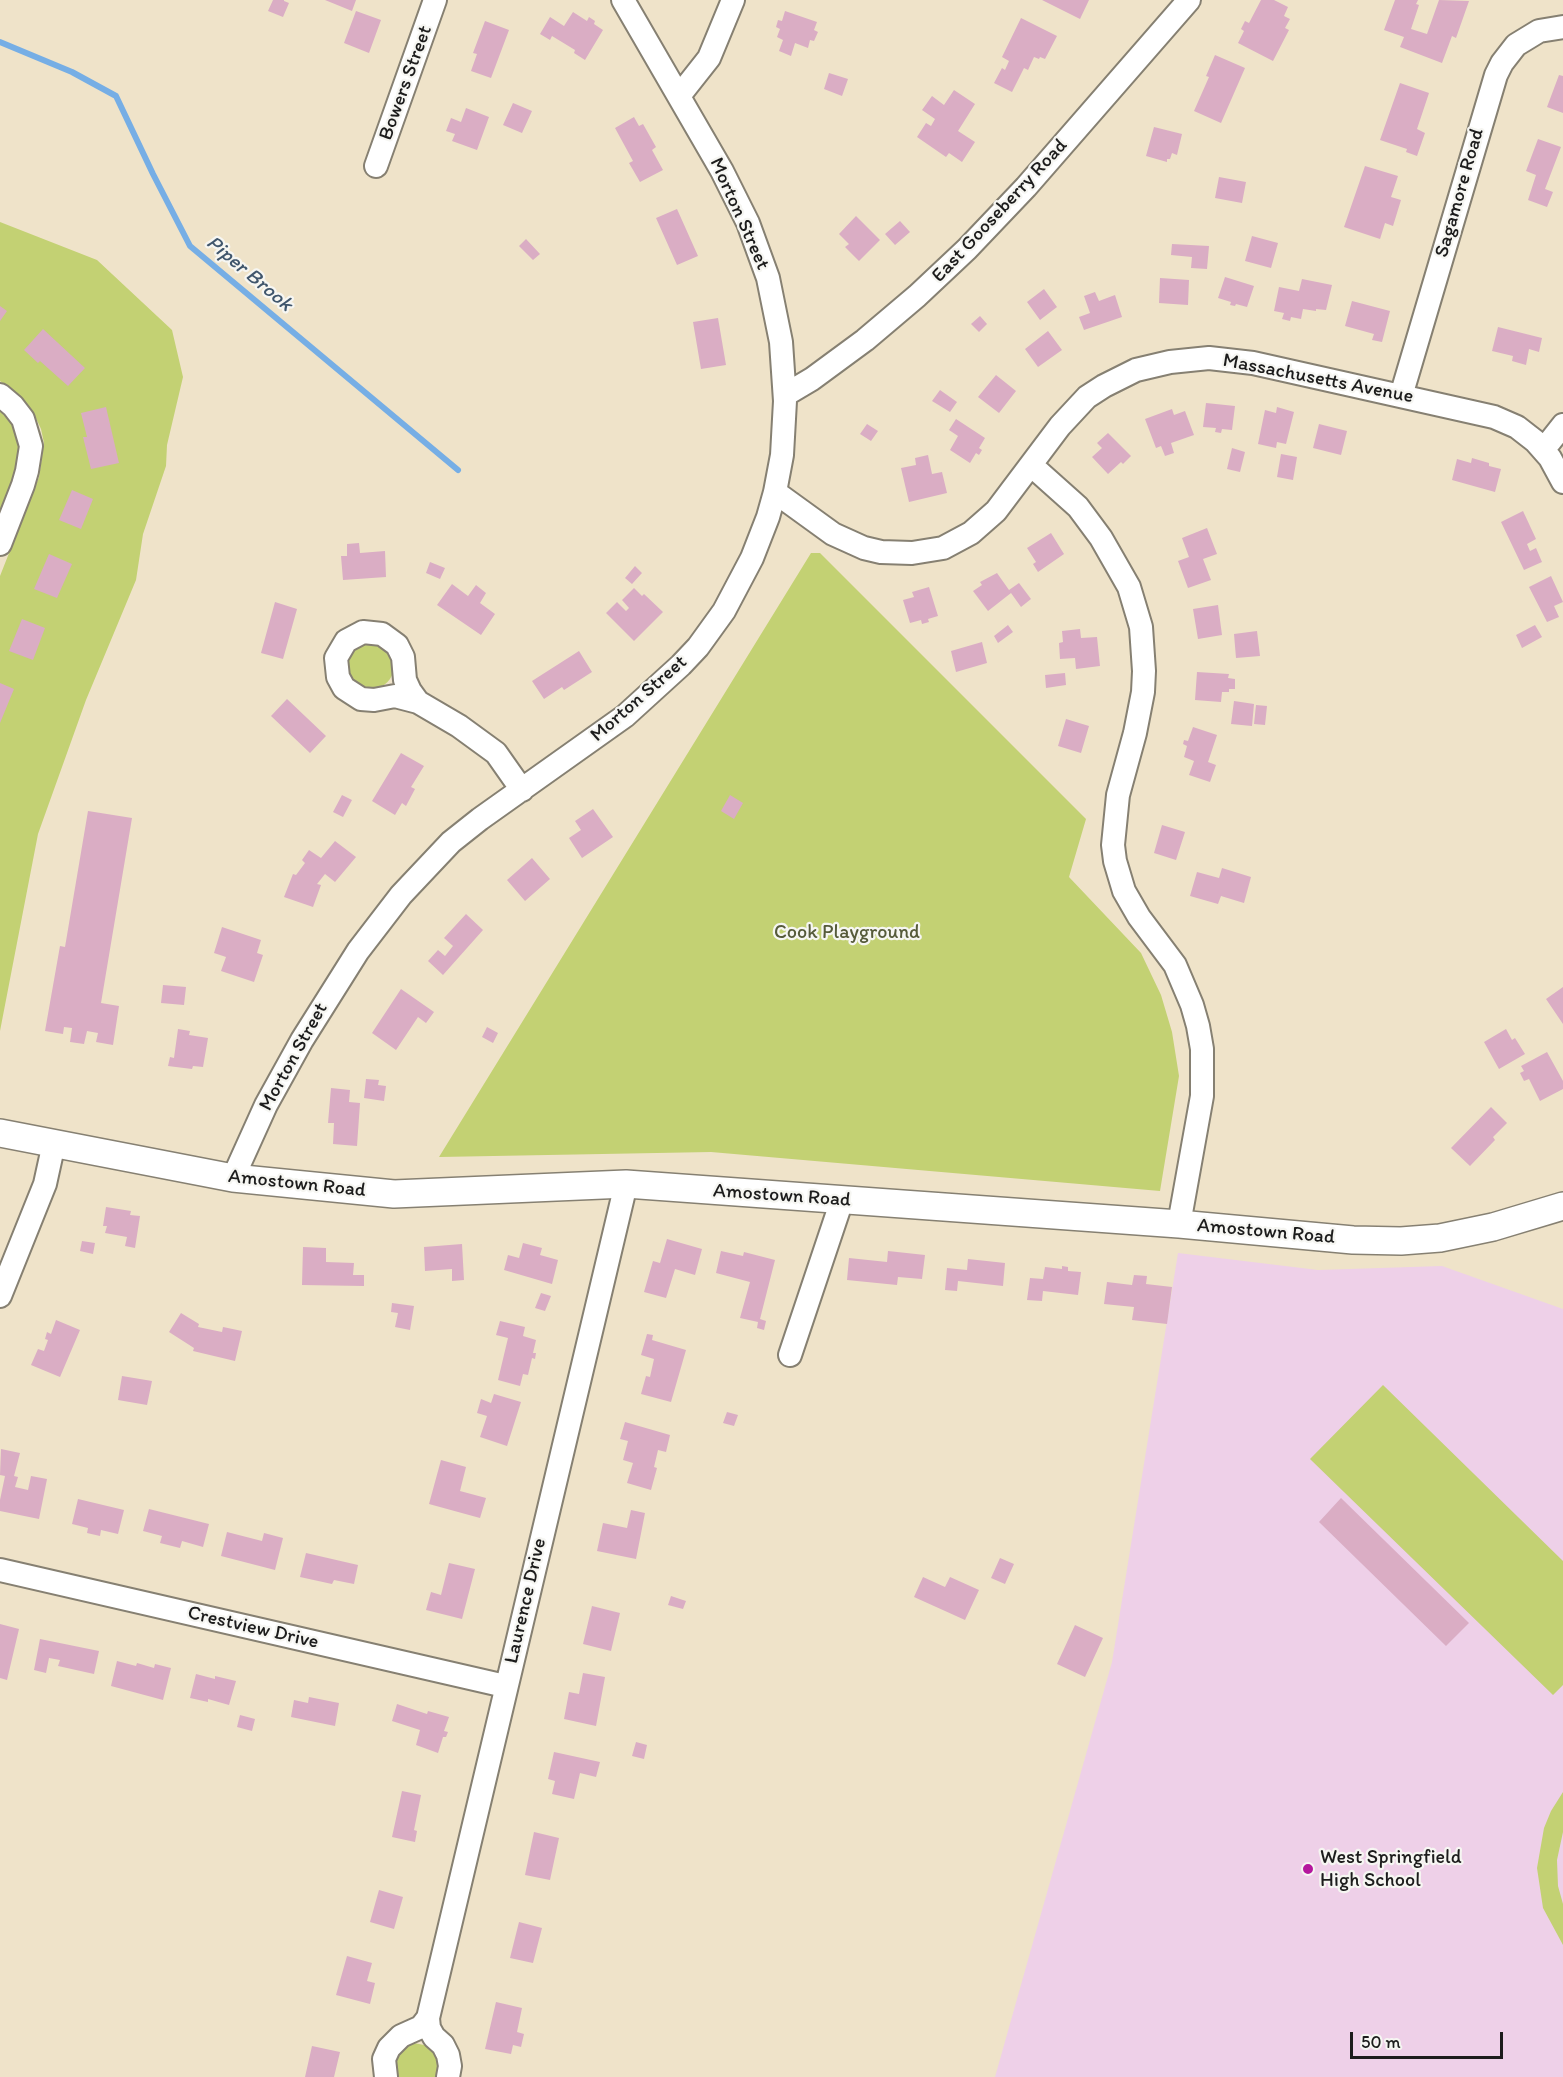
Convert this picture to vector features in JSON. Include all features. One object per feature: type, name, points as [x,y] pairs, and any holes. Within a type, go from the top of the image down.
[{"type":"street","name":"Bowers Street","points":[[376,166],[435,0]]},
{"type":"street","name":"Morton Street","points":[[233,1178],[284,1070],[338,980],[401,895],[451,842],[625,716],[664,683],[698,646],[720,617],[742,579],[760,538],[775,492],[782,455],[785,395],[782,342],[776,310],[759,251],[736,197],[623,0]]},
{"type":"street","points":[[679,96],[709,58],[733,0]]},
{"type":"street","name":"East Gooseberry Road","points":[[785,395],[812,379],[865,340],[901,311],[967,249],[1026,187],[1189,0]]},
{"type":"street","name":"Sagamore Road","points":[[1401,396],[1496,75],[1516,45],[1539,31],[1563,27]]},
{"type":"street","name":"Massachusetts Avenue","points":[[775,492],[833,534],[848,542],[881,552],[927,552],[958,542],[984,523],[1006,499],[1060,426],[1087,397],[1136,370],[1170,362],[1209,358],[1253,363],[1500,420],[1527,433],[1544,449],[1563,482]]},
{"type":"street","points":[[0,395],[13,406],[22,419],[31,446],[23,485],[0,544]]},
{"type":"street","points":[[1544,449],[1563,425]]},
{"type":"street","points":[[1031,465],[1078,507],[1101,538],[1129,587],[1141,627],[1143,692],[1135,733],[1118,795],[1113,845],[1124,891],[1139,917],[1174,965],[1188,995],[1198,1026],[1202,1049],[1202,1096],[1179,1224]]},
{"type":"street","points":[[418,702],[459,726],[496,753],[522,790]]},
{"type":"street","name":"Amostown Road","points":[[0,1133],[233,1178],[394,1194],[626,1184],[1179,1224],[1353,1240],[1401,1241],[1440,1238],[1493,1227],[1563,1206]]},
{"type":"street","points":[[0,1296],[45,1184],[54,1143]]},
{"type":"street","name":"Laurence Drive","points":[[428,2018],[626,1184]]},
{"type":"street","points":[[790,1355],[842,1200]]},
{"type":"street","name":"Crestview Drive","points":[[0,1570],[505,1686]]},
{"type":"street","points":[[386,2077],[384,2059],[389,2048],[401,2036],[421,2027],[428,2018]]},
{"type":"street","points":[[428,2018],[429,2028],[448,2055],[450,2066],[448,2077]]},
{"type":"shaded area","name":"West Springfield High School","points":[[1178,1253],[1318,1270],[1442,1266],[1563,1309],[1563,2077],[995,2077],[1112,1662]]},
{"type":"green space","points":[[0,222],[97,260],[172,330],[183,377],[167,445],[166,466],[143,534],[136,580],[86,700],[38,834],[0,1031],[0,576],[39,477],[44,443],[41,429],[33,412],[0,381]]},
{"type":"green space","points":[[0,411],[15,427],[20,437],[21,460],[0,516]]},
{"type":"green space","name":"Cook Playground","points":[[811,553],[820,553],[1086,819],[1069,877],[1141,953],[1161,995],[1172,1032],[1179,1076],[1160,1191],[711,1152],[439,1157]]},
{"type":"green space","points":[[371,643],[387,650],[394,666],[387,682],[371,689],[355,682],[348,666],[355,650]]},
{"type":"green space","points":[[1383,1385],[1563,1561],[1563,1685],[1553,1695],[1310,1459]]},
{"type":"green space","points":[[1563,1792],[1563,1832],[1557,1860],[1558,1886],[1563,1904],[1563,1945],[1543,1908],[1537,1868],[1544,1828]]},
{"type":"green space","points":[[414,2043],[429,2046],[435,2051],[439,2071],[436,2077],[397,2077],[395,2057],[406,2045]]},
{"type":"building","points":[[273,0],[284,0],[289,3],[283,17],[268,11]]},
{"type":"building","points":[[325,0],[356,0],[352,11]]},
{"type":"building","points":[[1042,0],[1089,0],[1080,19]]},
{"type":"building","points":[[1261,0],[1274,0],[1288,7],[1284,16],[1290,19],[1285,28],[1289,30],[1273,61],[1238,43],[1244,31],[1241,29],[1245,21],[1249,23]]},
{"type":"building","points":[[1395,0],[1418,0],[1416,4],[1419,5],[1411,29],[1427,34],[1439,0],[1469,1],[1456,38],[1452,36],[1442,63],[1400,47],[1404,37],[1384,30]]},
{"type":"building","points":[[356,11],[381,20],[369,53],[344,43]]},
{"type":"building","points":[[785,11],[817,22],[814,30],[818,32],[814,41],[810,40],[808,48],[795,43],[791,56],[779,51],[783,40],[777,37],[780,29],[776,27],[778,20],[782,21]]},
{"type":"building","points":[[573,12],[587,21],[589,17],[603,30],[585,60],[574,53],[575,50],[552,36],[550,40],[540,34],[550,17],[564,26]]},
{"type":"building","points":[[1021,18],[1057,36],[1045,59],[1034,57],[1028,70],[1024,68],[1012,92],[994,83],[1002,68],[1005,70],[1009,61],[1002,57]]},
{"type":"building","points":[[485,21],[509,30],[491,78],[471,71],[477,54],[473,53]]},
{"type":"building","points":[[1215,55],[1245,68],[1221,123],[1194,111],[1209,77],[1206,76]]},
{"type":"building","points":[[829,73],[848,79],[842,96],[824,89]]},
{"type":"building","points":[[1559,75],[1563,76],[1563,113],[1547,107]]},
{"type":"building","points":[[1400,83],[1429,93],[1417,129],[1425,133],[1417,156],[1406,152],[1407,149],[1380,140]]},
{"type":"building","points":[[954,90],[975,104],[958,131],[975,142],[962,162],[949,153],[946,157],[917,137],[926,123],[931,126],[935,119],[922,110],[932,96],[944,105]]},
{"type":"building","points":[[513,103],[532,111],[522,133],[503,125]]},
{"type":"building","points":[[466,108],[489,117],[477,150],[452,141],[455,134],[446,131],[451,118],[461,122]]},
{"type":"building","points":[[634,117],[639,126],[643,124],[656,147],[652,150],[663,170],[640,182],[629,163],[633,161],[615,128]]},
{"type":"building","points":[[1154,127],[1182,134],[1177,155],[1172,153],[1167,162],[1146,156]]},
{"type":"building","points":[[1538,139],[1561,147],[1545,189],[1553,192],[1547,207],[1528,200],[1536,175],[1526,171]]},
{"type":"building","points":[[1365,166],[1398,176],[1391,197],[1401,200],[1393,226],[1385,223],[1380,239],[1344,227]]},
{"type":"building","points":[[1219,177],[1246,182],[1242,203],[1215,198]]},
{"type":"building","points":[[677,209],[698,256],[677,265],[656,218]]},
{"type":"building","points":[[856,216],[880,240],[859,261],[845,247],[849,244],[839,234]]},
{"type":"building","points":[[900,221],[910,232],[895,245],[885,234]]},
{"type":"building","points":[[1252,236],[1278,243],[1271,268],[1245,261]]},
{"type":"building","points":[[526,239],[540,254],[533,260],[519,246]]},
{"type":"building","points":[[1172,244],[1209,246],[1207,269],[1191,268],[1192,257],[1171,255]]},
{"type":"building","points":[[1225,277],[1254,286],[1247,307],[1230,305],[1231,302],[1218,298]]},
{"type":"building","points":[[1160,278],[1189,280],[1188,305],[1159,303]]},
{"type":"building","points":[[1302,279],[1332,285],[1326,310],[1303,309],[1301,319],[1291,317],[1290,321],[1282,319],[1284,313],[1274,311],[1279,287],[1299,291]]},
{"type":"building","points":[[1044,289],[1057,307],[1040,320],[1027,302]]},
{"type":"building","points":[[1095,292],[1099,301],[1115,295],[1122,317],[1084,330],[1079,317],[1090,313],[1084,296]]},
{"type":"building","points":[[1352,301],[1390,311],[1382,342],[1372,340],[1374,334],[1345,326]]},
{"type":"building","points":[[0,306],[7,311],[0,321]]},
{"type":"building","points":[[980,316],[987,324],[979,332],[971,324]]},
{"type":"building","points":[[718,318],[726,365],[701,369],[693,322]]},
{"type":"building","points":[[1498,327],[1542,338],[1539,352],[1529,349],[1526,365],[1512,361],[1513,356],[1492,351]]},
{"type":"building","points":[[43,329],[85,368],[68,386],[24,350]]},
{"type":"building","points":[[1048,331],[1062,350],[1038,367],[1025,349]]},
{"type":"building","points":[[996,375],[1016,391],[999,413],[978,397]]},
{"type":"building","points":[[940,390],[957,402],[950,412],[932,401]]},
{"type":"building","points":[[1206,403],[1235,406],[1232,430],[1222,429],[1221,433],[1215,432],[1216,428],[1203,427]]},
{"type":"building","points":[[106,407],[119,463],[91,469],[83,437],[87,437],[81,413]]},
{"type":"building","points":[[1277,407],[1294,412],[1286,444],[1277,442],[1276,448],[1258,444],[1265,410],[1276,413]]},
{"type":"building","points":[[1172,409],[1174,415],[1185,411],[1194,435],[1171,443],[1174,453],[1165,456],[1161,446],[1156,448],[1145,419]]},
{"type":"building","points":[[956,419],[985,438],[979,448],[982,450],[979,455],[976,453],[970,463],[950,450],[958,436],[949,430]]},
{"type":"building","points":[[867,424],[878,431],[871,441],[860,434]]},
{"type":"building","points":[[1319,424],[1347,431],[1341,455],[1313,448]]},
{"type":"building","points":[[1108,433],[1131,456],[1108,474],[1092,457],[1102,448],[1097,443]]},
{"type":"building","points":[[1232,448],[1245,452],[1240,472],[1227,469]]},
{"type":"building","points":[[1281,454],[1297,457],[1293,480],[1277,477]]},
{"type":"building","points":[[928,455],[932,474],[942,472],[947,493],[909,502],[901,468],[916,465],[915,458]]},
{"type":"building","points":[[1472,458],[1501,469],[1495,492],[1452,480],[1457,459],[1471,463]]},
{"type":"building","points":[[72,490],[93,499],[81,529],[59,520]]},
{"type":"building","points":[[1523,511],[1536,539],[1527,544],[1530,551],[1536,548],[1542,562],[1524,570],[1501,522]]},
{"type":"building","points":[[1207,528],[1217,554],[1203,559],[1211,580],[1188,588],[1178,561],[1189,557],[1182,538]]},
{"type":"building","points":[[1051,533],[1064,554],[1038,572],[1033,564],[1036,562],[1027,548]]},
{"type":"building","points":[[359,543],[360,553],[385,551],[386,577],[343,580],[341,556],[347,556],[347,544]]},
{"type":"building","points":[[49,554],[72,564],[57,598],[34,589]]},
{"type":"building","points":[[430,562],[445,568],[440,579],[426,573]]},
{"type":"building","points":[[635,566],[642,573],[632,584],[625,578]]},
{"type":"building","points":[[997,573],[1009,590],[1019,583],[1031,599],[1021,607],[1011,593],[988,611],[973,591],[982,585],[980,582]]},
{"type":"building","points":[[1551,576],[1563,602],[1554,606],[1559,617],[1547,622],[1529,587]]},
{"type":"building","points":[[452,584],[468,596],[476,585],[486,593],[480,603],[495,614],[481,635],[437,605]]},
{"type":"building","points":[[929,587],[938,616],[922,624],[921,620],[910,623],[903,600],[914,597],[912,592]]},
{"type":"building","points":[[634,588],[663,612],[634,641],[606,613],[617,602],[626,611],[629,608],[622,600]]},
{"type":"building","points":[[275,602],[297,609],[283,659],[261,653]]},
{"type":"building","points":[[1218,605],[1222,635],[1198,639],[1193,609]]},
{"type":"building","points":[[22,619],[45,628],[33,660],[9,651]]},
{"type":"building","points":[[1008,625],[1013,632],[998,643],[994,636]]},
{"type":"building","points":[[1535,625],[1542,637],[1522,648],[1516,635]]},
{"type":"building","points":[[1080,629],[1081,638],[1097,637],[1100,666],[1076,669],[1075,658],[1060,659],[1059,643],[1063,642],[1062,631]]},
{"type":"building","points":[[1257,631],[1260,656],[1236,658],[1234,634]]},
{"type":"building","points":[[982,642],[987,663],[956,672],[951,651]]},
{"type":"building","points":[[579,651],[592,672],[564,690],[562,687],[544,699],[532,681]]},
{"type":"building","points":[[1197,672],[1229,674],[1228,678],[1235,679],[1235,689],[1222,692],[1221,702],[1195,700]]},
{"type":"building","points":[[1065,673],[1066,685],[1046,688],[1045,675]]},
{"type":"building","points":[[0,683],[14,689],[0,723]]},
{"type":"building","points":[[287,699],[326,736],[310,753],[271,716]]},
{"type":"building","points":[[1234,701],[1254,704],[1252,726],[1231,724]]},
{"type":"building","points":[[1256,705],[1267,706],[1265,725],[1254,724]]},
{"type":"building","points":[[1066,719],[1089,726],[1081,753],[1058,746]]},
{"type":"building","points":[[1193,727],[1217,735],[1208,762],[1216,765],[1210,782],[1189,775],[1194,761],[1184,757],[1187,746],[1183,744],[1184,740],[1188,741]]},
{"type":"building","points":[[401,753],[424,766],[411,787],[415,789],[406,806],[402,803],[395,815],[372,801]]},
{"type":"building","points":[[342,795],[352,800],[343,817],[333,812]]},
{"type":"building","points":[[730,795],[743,803],[734,819],[721,811]]},
{"type":"building","points":[[593,809],[613,837],[582,858],[569,838],[581,830],[575,821]]},
{"type":"building","points":[[88,811],[132,818],[101,1003],[119,1006],[113,1045],[96,1042],[98,1033],[87,1031],[84,1044],[70,1042],[72,1028],[64,1027],[63,1034],[45,1031],[60,946],[65,947]]},
{"type":"building","points":[[1162,825],[1185,832],[1176,860],[1154,853]]},
{"type":"building","points":[[335,841],[356,857],[335,882],[325,874],[317,884],[321,885],[313,907],[284,897],[293,874],[296,875],[305,863],[302,860],[309,850],[321,858]]},
{"type":"building","points":[[532,858],[550,879],[525,901],[507,880]]},
{"type":"building","points":[[1222,868],[1251,877],[1244,903],[1221,896],[1218,904],[1190,896],[1197,872],[1219,878]]},
{"type":"building","points":[[466,914],[483,930],[443,975],[428,961],[438,950],[445,956],[453,946],[444,938]]},
{"type":"building","points":[[222,927],[261,940],[257,953],[263,955],[254,982],[221,971],[226,957],[214,953]]},
{"type":"building","points":[[163,985],[186,987],[184,1005],[161,1003]]},
{"type":"building","points":[[1563,987],[1563,1024],[1546,999]]},
{"type":"building","points":[[401,989],[434,1012],[426,1023],[418,1017],[396,1050],[372,1033]]},
{"type":"building","points":[[487,1027],[498,1033],[493,1043],[482,1037]]},
{"type":"building","points":[[178,1029],[190,1031],[189,1035],[208,1038],[203,1067],[193,1066],[192,1069],[168,1066],[170,1057],[174,1058]]},
{"type":"building","points":[[1506,1029],[1512,1040],[1515,1038],[1525,1054],[1499,1069],[1484,1042]]},
{"type":"building","points":[[1547,1052],[1563,1081],[1563,1089],[1540,1101],[1529,1079],[1524,1081],[1520,1073],[1524,1071],[1521,1066]]},
{"type":"building","points":[[366,1079],[379,1080],[378,1085],[386,1086],[384,1101],[364,1098]]},
{"type":"building","points":[[331,1088],[350,1090],[349,1102],[360,1103],[357,1146],[333,1144],[334,1123],[328,1123]]},
{"type":"building","points":[[1491,1107],[1507,1123],[1493,1137],[1495,1140],[1470,1166],[1451,1148]]},
{"type":"building","points":[[106,1207],[131,1211],[130,1215],[140,1216],[135,1248],[125,1246],[127,1237],[105,1233],[107,1226],[103,1226]]},
{"type":"building","points":[[667,1239],[702,1249],[695,1275],[675,1269],[666,1298],[644,1292],[653,1261],[660,1263]]},
{"type":"building","points":[[82,1241],[95,1243],[93,1254],[80,1251]]},
{"type":"building","points":[[523,1243],[542,1248],[540,1255],[558,1260],[552,1284],[504,1270],[508,1255],[519,1258]]},
{"type":"building","points":[[462,1244],[464,1280],[452,1281],[452,1269],[425,1271],[424,1247]]},
{"type":"building","points":[[303,1247],[326,1248],[326,1262],[354,1263],[353,1275],[364,1275],[364,1286],[302,1285]]},
{"type":"building","points":[[721,1251],[743,1256],[744,1252],[775,1260],[760,1319],[766,1321],[764,1330],[757,1328],[758,1322],[740,1318],[750,1282],[716,1273]]},
{"type":"building","points":[[888,1251],[925,1255],[922,1279],[898,1277],[897,1285],[847,1280],[849,1258],[887,1262]]},
{"type":"building","points":[[968,1259],[1005,1263],[1003,1286],[958,1281],[957,1291],[945,1290],[947,1268],[967,1270]]},
{"type":"building","points":[[1062,1266],[1068,1267],[1068,1271],[1081,1272],[1078,1295],[1043,1291],[1042,1301],[1027,1300],[1030,1278],[1043,1279],[1045,1267],[1062,1269]]},
{"type":"building","points":[[1134,1275],[1147,1276],[1146,1284],[1172,1287],[1167,1324],[1132,1320],[1134,1307],[1104,1304],[1107,1282],[1132,1285]]},
{"type":"building","points":[[541,1293],[551,1296],[545,1311],[535,1308]]},
{"type":"building","points":[[392,1303],[414,1306],[410,1330],[395,1327],[398,1313],[391,1312]]},
{"type":"building","points":[[181,1313],[199,1324],[198,1327],[222,1332],[223,1327],[242,1331],[235,1361],[193,1351],[194,1348],[169,1332]]},
{"type":"building","points":[[56,1320],[80,1330],[60,1377],[31,1365],[38,1349],[44,1351],[48,1340],[45,1339],[47,1332],[51,1334]]},
{"type":"building","points":[[500,1321],[525,1327],[523,1336],[536,1340],[533,1353],[536,1353],[535,1359],[532,1358],[528,1375],[523,1374],[520,1386],[498,1380],[508,1338],[496,1335]]},
{"type":"building","points":[[647,1334],[653,1335],[652,1340],[686,1350],[671,1402],[641,1394],[646,1376],[650,1377],[654,1359],[641,1355]]},
{"type":"building","points":[[122,1376],[152,1381],[147,1405],[118,1400]]},
{"type":"building","points":[[494,1394],[521,1402],[507,1446],[480,1437],[487,1416],[477,1413],[481,1399],[491,1403]]},
{"type":"building","points":[[727,1412],[738,1415],[734,1426],[723,1423]]},
{"type":"building","points":[[625,1422],[670,1435],[666,1452],[658,1450],[654,1467],[657,1468],[651,1490],[627,1483],[633,1463],[623,1460],[628,1441],[620,1439]]},
{"type":"building","points":[[1,1449],[20,1453],[14,1476],[18,1477],[15,1487],[28,1490],[31,1476],[47,1479],[39,1519],[0,1511],[5,1476],[0,1475]]},
{"type":"building","points":[[441,1460],[466,1467],[460,1491],[486,1498],[480,1518],[429,1504]]},
{"type":"building","points":[[1341,1498],[1469,1623],[1446,1646],[1319,1522]]},
{"type":"building","points":[[78,1499],[124,1510],[118,1534],[101,1530],[100,1536],[87,1533],[88,1528],[72,1524]]},
{"type":"building","points":[[149,1509],[209,1524],[203,1547],[182,1541],[180,1548],[160,1543],[162,1536],[143,1531]]},
{"type":"building","points":[[631,1510],[645,1513],[636,1559],[597,1551],[603,1523],[627,1528]]},
{"type":"building","points":[[227,1532],[262,1541],[264,1533],[283,1538],[275,1570],[221,1556]]},
{"type":"building","points":[[306,1553],[358,1565],[354,1584],[334,1580],[332,1584],[300,1577]]},
{"type":"building","points":[[1000,1558],[1014,1564],[1005,1584],[991,1578]]},
{"type":"building","points":[[449,1563],[475,1569],[462,1619],[426,1610],[431,1592],[441,1595]]},
{"type":"building","points":[[923,1577],[945,1587],[950,1577],[979,1590],[965,1620],[914,1597]]},
{"type":"building","points":[[671,1596],[686,1601],[683,1609],[668,1605]]},
{"type":"building","points":[[592,1606],[620,1613],[611,1651],[583,1644]]},
{"type":"building","points":[[0,1624],[19,1629],[7,1680],[0,1678]]},
{"type":"building","points":[[1075,1625],[1103,1638],[1085,1677],[1057,1664]]},
{"type":"building","points":[[40,1639],[99,1651],[94,1674],[58,1666],[60,1660],[49,1658],[46,1673],[34,1670]]},
{"type":"building","points":[[117,1661],[136,1666],[137,1663],[154,1668],[155,1664],[171,1668],[163,1700],[111,1686]]},
{"type":"building","points":[[583,1673],[605,1677],[596,1726],[564,1719],[569,1692],[579,1694]]},
{"type":"building","points":[[196,1674],[236,1681],[229,1705],[208,1699],[208,1702],[190,1698]]},
{"type":"building","points":[[309,1697],[339,1703],[335,1726],[291,1717],[294,1700],[308,1703]]},
{"type":"building","points":[[397,1704],[427,1714],[428,1711],[449,1717],[444,1731],[448,1732],[446,1737],[443,1737],[438,1753],[416,1745],[420,1730],[392,1721]]},
{"type":"building","points":[[240,1715],[255,1719],[252,1731],[237,1727]]},
{"type":"building","points":[[636,1742],[647,1745],[644,1759],[632,1756]]},
{"type":"building","points":[[554,1752],[600,1762],[596,1777],[580,1773],[574,1799],[552,1794],[555,1781],[548,1779]]},
{"type":"building","points":[[402,1791],[421,1795],[414,1830],[417,1831],[415,1842],[392,1837]]},
{"type":"building","points":[[534,1832],[559,1838],[550,1880],[525,1875]]},
{"type":"building","points":[[379,1890],[403,1897],[394,1929],[370,1922]]},
{"type":"building","points":[[519,1922],[542,1928],[533,1963],[510,1958]]},
{"type":"building","points":[[347,1956],[372,1963],[367,1981],[375,1983],[370,2004],[336,1995]]},
{"type":"building","points":[[496,2002],[522,2008],[517,2032],[524,2034],[521,2047],[513,2045],[511,2054],[485,2049]]},
{"type":"building","points":[[312,2046],[340,2052],[334,2077],[305,2077]]},
{"type":"waterway","name":"Piper Brook","points":[[0,42],[72,72],[116,96],[190,246],[458,470]]},
{"type":"place","name":"West Springfield High School","points":[[1308,1869]]}]
